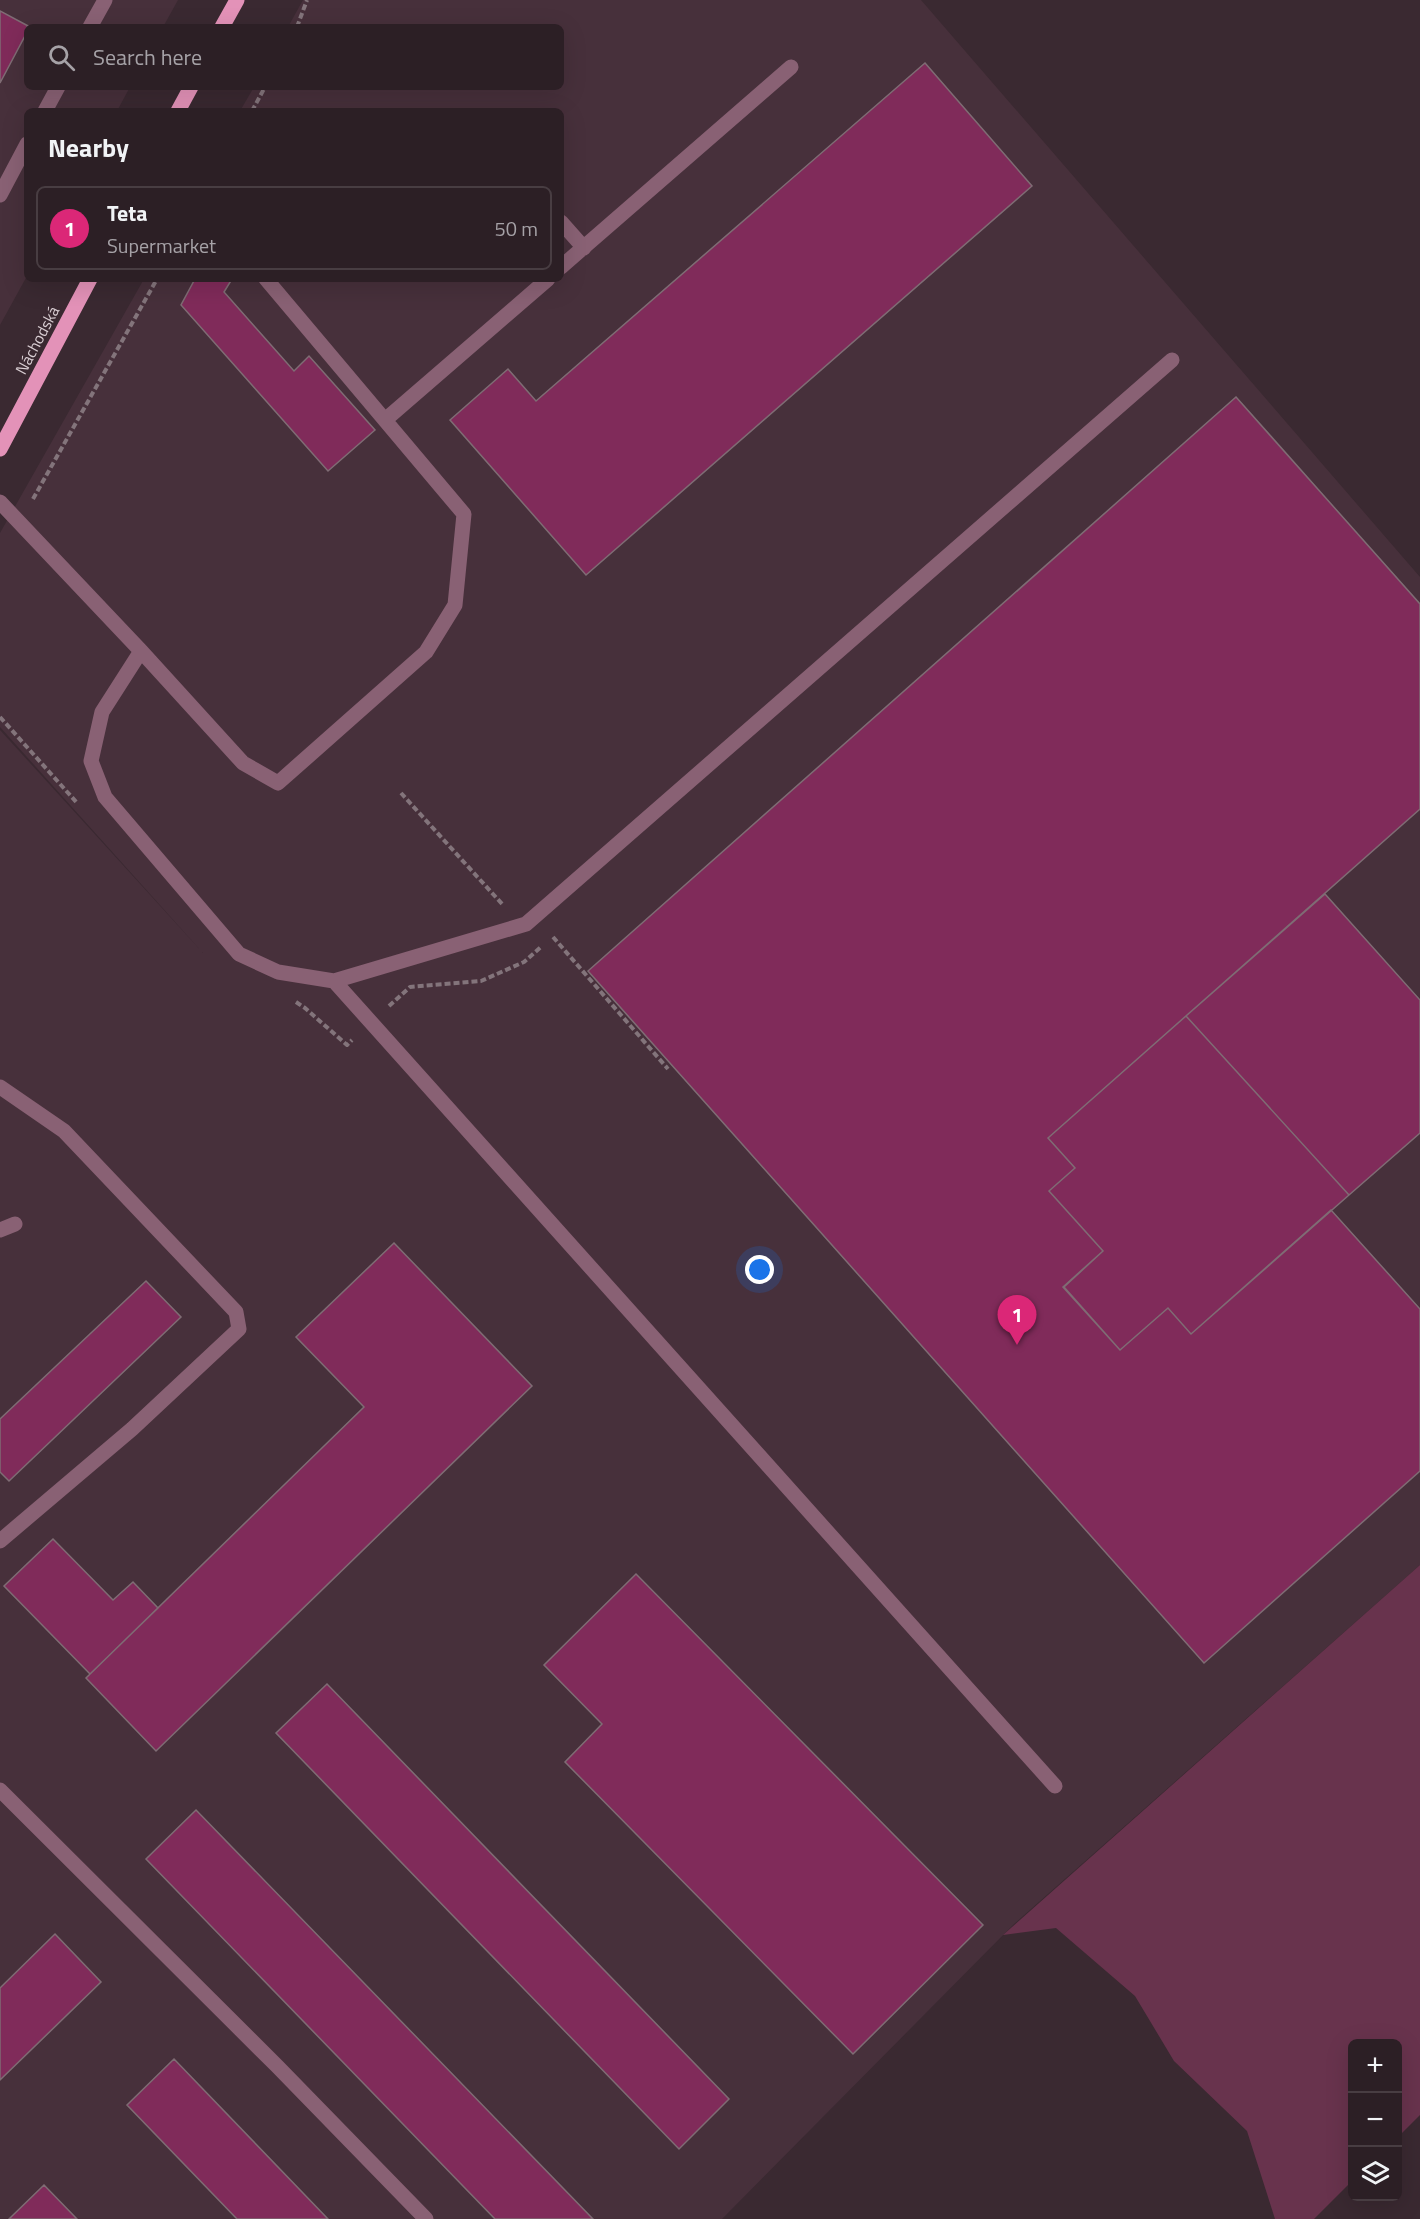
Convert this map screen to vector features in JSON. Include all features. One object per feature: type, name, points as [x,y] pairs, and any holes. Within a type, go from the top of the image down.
[{"type":"main road","points":[[224,24],[237,0]]},
{"type":"main road","points":[[180,108],[189,90]]},
{"type":"main road","name":"Náchodská","points":[[0,449],[88,282]]},
{"type":"lane","points":[[92,24],[105,0]]},
{"type":"lane","points":[[564,265],[791,67]]},
{"type":"lane","points":[[47,108],[56,90]]},
{"type":"lane","points":[[0,195],[24,150]]},
{"type":"lane","points":[[564,225],[584,248]]},
{"type":"lane","points":[[0,502],[243,763],[278,783],[426,652],[455,604],[464,514],[269,282]]},
{"type":"lane","points":[[385,420],[545,282]]},
{"type":"lane","points":[[141,651],[102,712],[91,761],[105,796],[239,954],[278,972],[334,981],[526,924],[1172,360]]},
{"type":"lane","points":[[334,981],[1055,1786]]},
{"type":"lane","points":[[0,1087],[64,1131],[236,1312],[240,1329],[132,1429],[0,1541]]},
{"type":"lane","points":[[0,1230],[15,1224]]},
{"type":"lane","points":[[0,1790],[277,2066],[426,2219]]},
{"type":"path","points":[[298,24],[307,0]]},
{"type":"path","points":[[254,108],[263,90]]},
{"type":"path","points":[[20,523],[155,282]]},
{"type":"path","points":[[0,717],[79,805]]},
{"type":"path","points":[[290,999],[305,1008],[348,1045],[410,987],[481,981],[524,962],[544,945]]},
{"type":"shaded area","points":[[0,0],[178,0],[165,24],[24,24],[24,90],[128,90],[119,108],[24,108],[24,281],[0,325]]},
{"type":"shaded area","points":[[303,0],[921,0],[1420,577],[1420,1565],[1014,1924],[722,2219],[0,2219],[0,730],[203,953],[0,727],[0,533],[142,282],[564,282],[564,108],[242,108],[252,90],[564,90],[564,24],[290,24]]},
{"type":"shaded area","points":[[1420,1565],[1420,2115],[1402,2133],[1402,2039],[1348,2039],[1348,2185],[1314,2219],[1275,2219],[1247,2131],[1174,2061],[1135,1996],[1056,1928],[1003,1935]]},
{"type":"building","points":[[0,11],[24,24],[24,38],[0,83]]},
{"type":"building","points":[[925,63],[1032,186],[586,575],[450,420],[508,369],[536,401]]},
{"type":"building","points":[[193,282],[230,282],[224,292],[294,371],[309,356],[375,430],[328,471],[181,305]]},
{"type":"building","points":[[1236,397],[1420,604],[1420,809],[1048,1138],[1075,1168],[1049,1191],[1103,1251],[1063,1287],[1120,1350],[1168,1308],[1191,1334],[1331,1210],[1420,1309],[1420,1471],[1204,1663],[588,971]]},
{"type":"building","points":[[1325,894],[1420,1000],[1420,1133],[1349,1195],[1186,1016]]},
{"type":"building","points":[[1186,1016],[1349,1195],[1191,1334],[1168,1308],[1120,1350],[1064,1287],[1103,1251],[1049,1191],[1075,1168],[1048,1138]]},
{"type":"building","points":[[394,1243],[532,1386],[156,1751],[86,1678],[364,1407],[296,1337]]},
{"type":"building","points":[[146,1281],[181,1317],[9,1481],[0,1472],[0,1419]]},
{"type":"building","points":[[53,1539],[113,1600],[133,1582],[158,1608],[90,1674],[4,1586]]},
{"type":"building","points":[[636,1574],[983,1925],[853,2054],[565,1762],[602,1724],[544,1665]]},
{"type":"building","points":[[327,1684],[729,2099],[679,2149],[276,1733]]},
{"type":"building","points":[[196,1810],[593,2219],[495,2219],[146,1859]]},
{"type":"building","points":[[55,1934],[101,1982],[0,2080],[0,1988]]},
{"type":"building","points":[[174,2059],[328,2219],[237,2219],[127,2105]]},
{"type":"building","points":[[44,2185],[77,2219],[9,2219]]},
{"type":"place","name":"Teta","points":[[1017,1345]]}]
